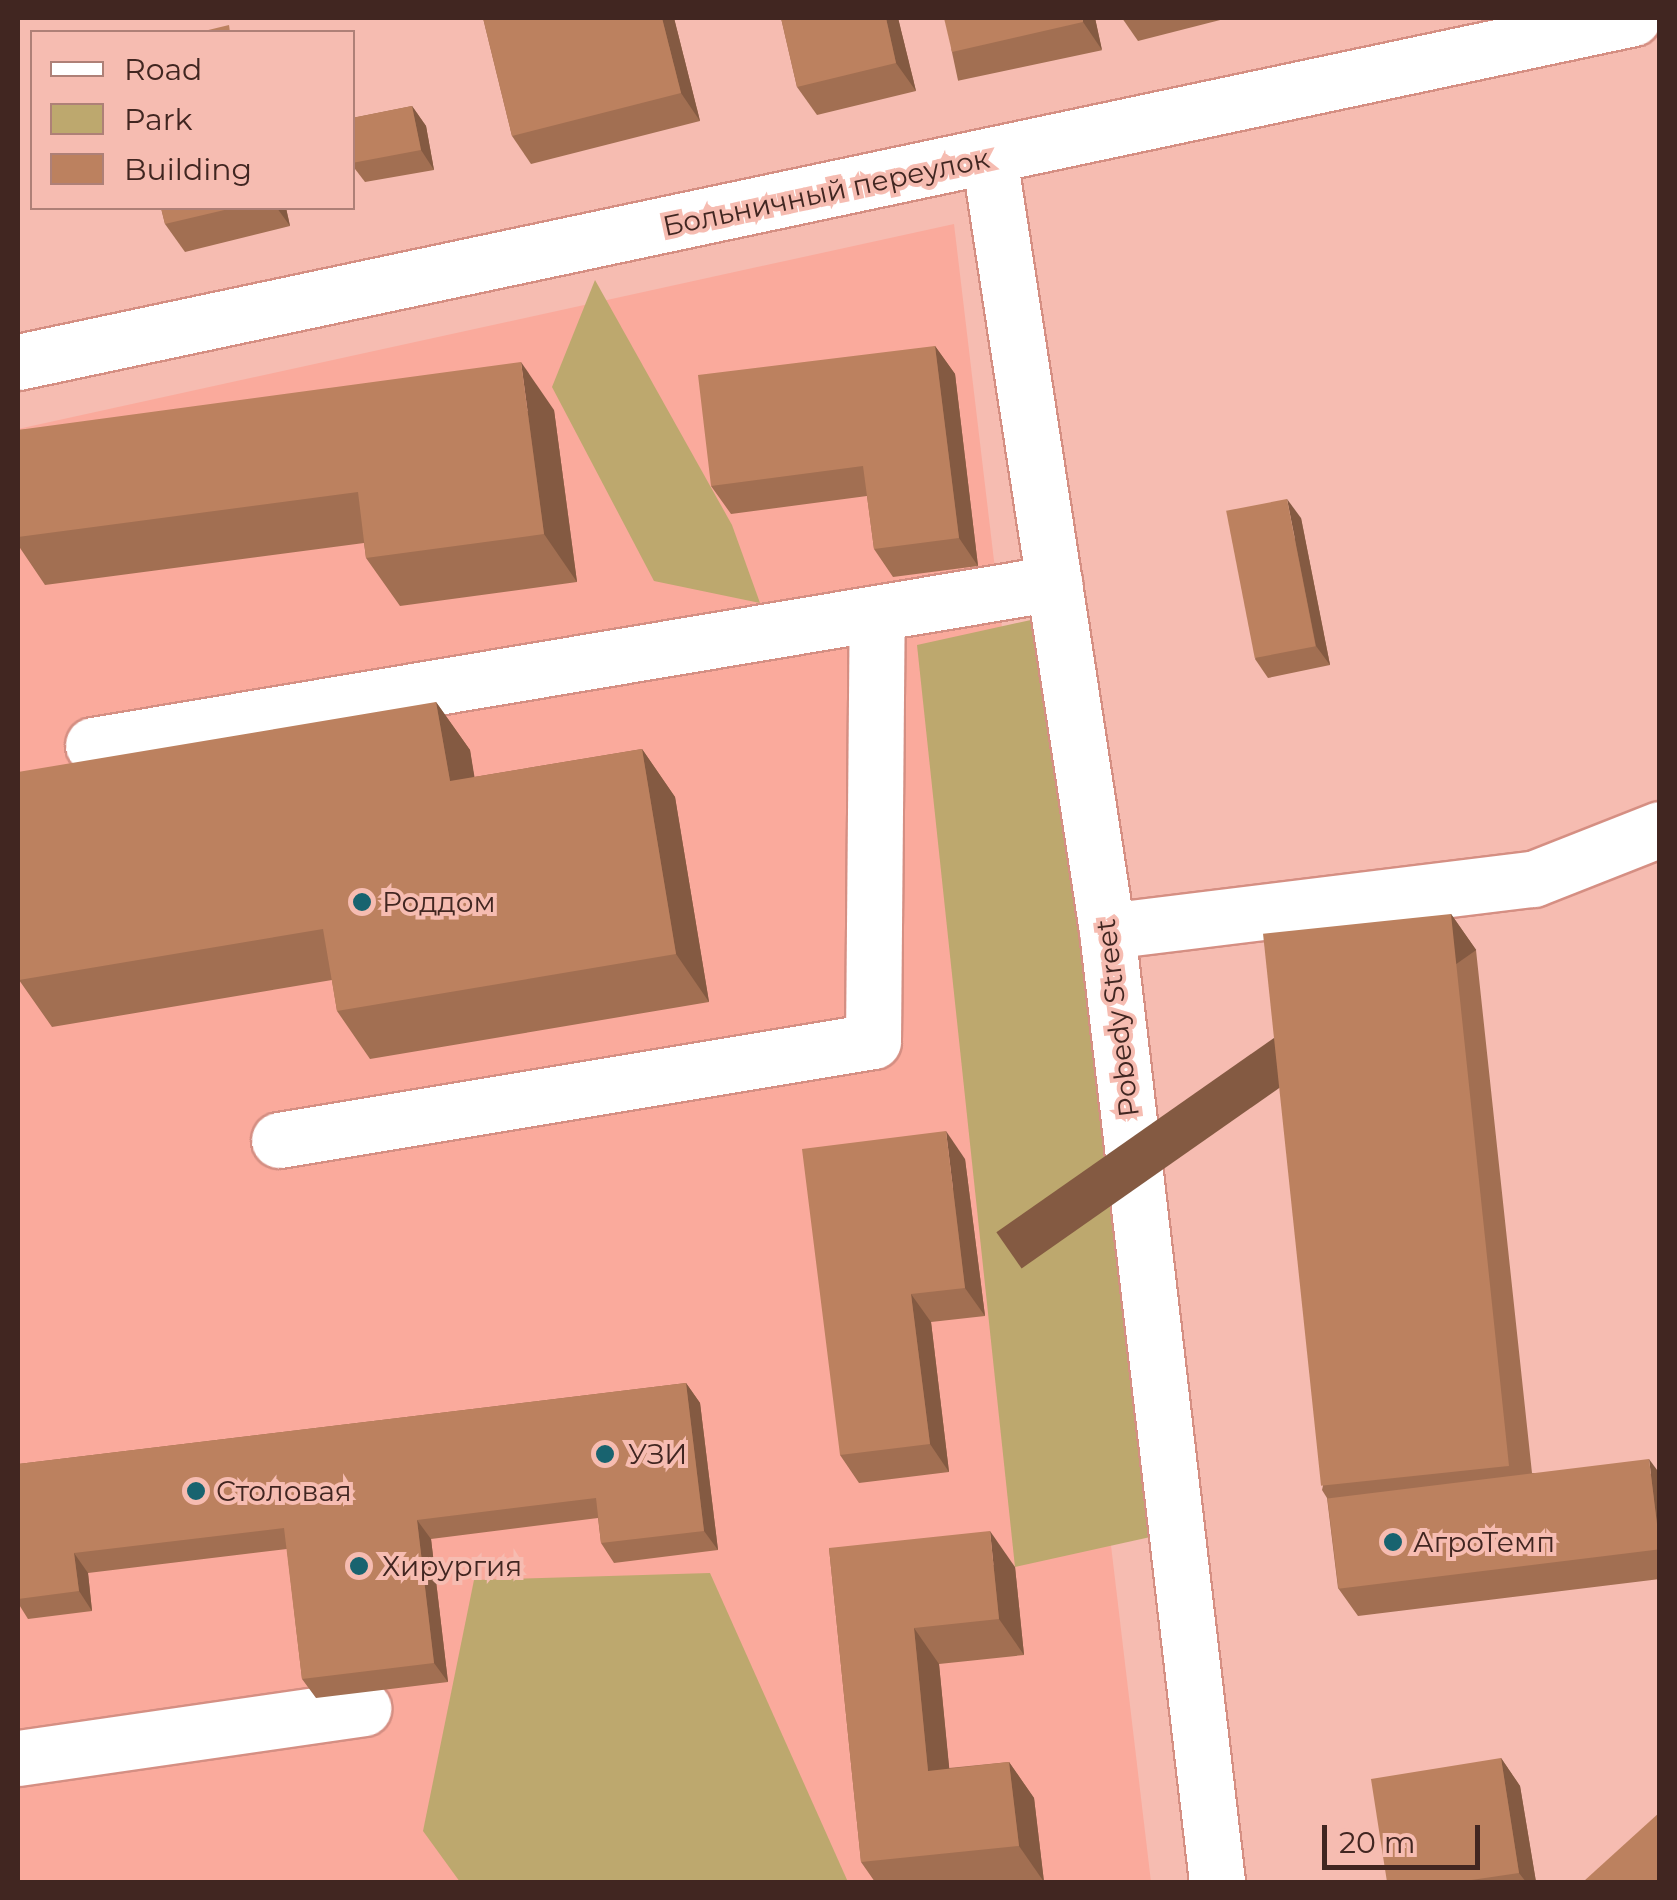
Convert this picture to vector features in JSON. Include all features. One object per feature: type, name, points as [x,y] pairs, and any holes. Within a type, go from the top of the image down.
[{"type":"street","name":"Больничный переулок","points":[[18,362],[1634,18]]},
{"type":"street","name":"Pobedy Street","points":[[989,158],[1107,931],[1218,1882]]},
{"type":"street","points":[[93,745],[1054,583]]},
{"type":"street","points":[[279,1140],[873,1041],[877,613]]},
{"type":"street","points":[[1107,931],[1533,880],[1660,830]]},
{"type":"street","points":[[18,1758],[363,1708]]},
{"type":"shaded area","points":[[954,224],[1151,1882],[18,1882],[18,429]]},
{"type":"green space","points":[[595,280],[732,525],[760,603],[654,581],[552,387]]},
{"type":"green space","points":[[1040,618],[1182,1530],[1015,1567],[917,645]]},
{"type":"green space","points":[[710,1573],[848,1882],[460,1882],[423,1831],[474,1580]]},
{"type":"building","points":[[483,18],[662,18],[681,93],[512,136]]},
{"type":"building","points":[[781,18],[886,18],[896,63],[797,87]]},
{"type":"building","points":[[944,18],[1082,18],[1083,22],[952,52]]},
{"type":"building","points":[[412,106],[421,150],[355,162],[355,117]]},
{"type":"building","points":[[162,210],[224,210],[165,224]]},
{"type":"building","points":[[935,346],[959,538],[874,549],[863,466],[711,486],[698,375]]},
{"type":"building","points":[[521,362],[544,534],[366,558],[358,492],[18,537],[18,430]]},
{"type":"building","points":[[1287,499],[1316,646],[1255,658],[1226,511]]},
{"type":"building","name":"Роддом","points":[[436,702],[450,781],[642,749],[676,954],[337,1011],[323,929],[19,980],[18,772]]},
{"type":"building","points":[[1451,914],[1509,1466],[1321,1486],[1263,934]]},
{"type":"building","points":[[946,1131],[965,1288],[911,1294],[930,1444],[840,1455],[802,1149]]},
{"type":"building","name":"Хирургия","points":[[686,1383],[704,1531],[601,1543],[596,1498],[417,1520],[434,1663],[302,1679],[284,1528],[74,1553],[79,1591],[18,1599],[18,1464]]},
{"type":"building","points":[[1649,1459],[1660,1549],[1339,1589],[1327,1498]]},
{"type":"building","points":[[990,1531],[999,1619],[914,1628],[928,1771],[1009,1762],[1019,1846],[861,1862],[829,1548]]},
{"type":"building","points":[[1501,1758],[1519,1873],[1458,1882],[1387,1882],[1371,1779]]},
{"type":"building","points":[[1660,1812],[1660,1882],[1584,1881]]},
{"type":"place","name":"Роддом","points":[[362,902]]},
{"type":"place","name":"УЗИ","points":[[605,1454]]},
{"type":"place","name":"Столовая","points":[[196,1491]]},
{"type":"place","name":"АгроТемп","points":[[1393,1542]]},
{"type":"place","name":"Хирургия","points":[[359,1566]]}]
